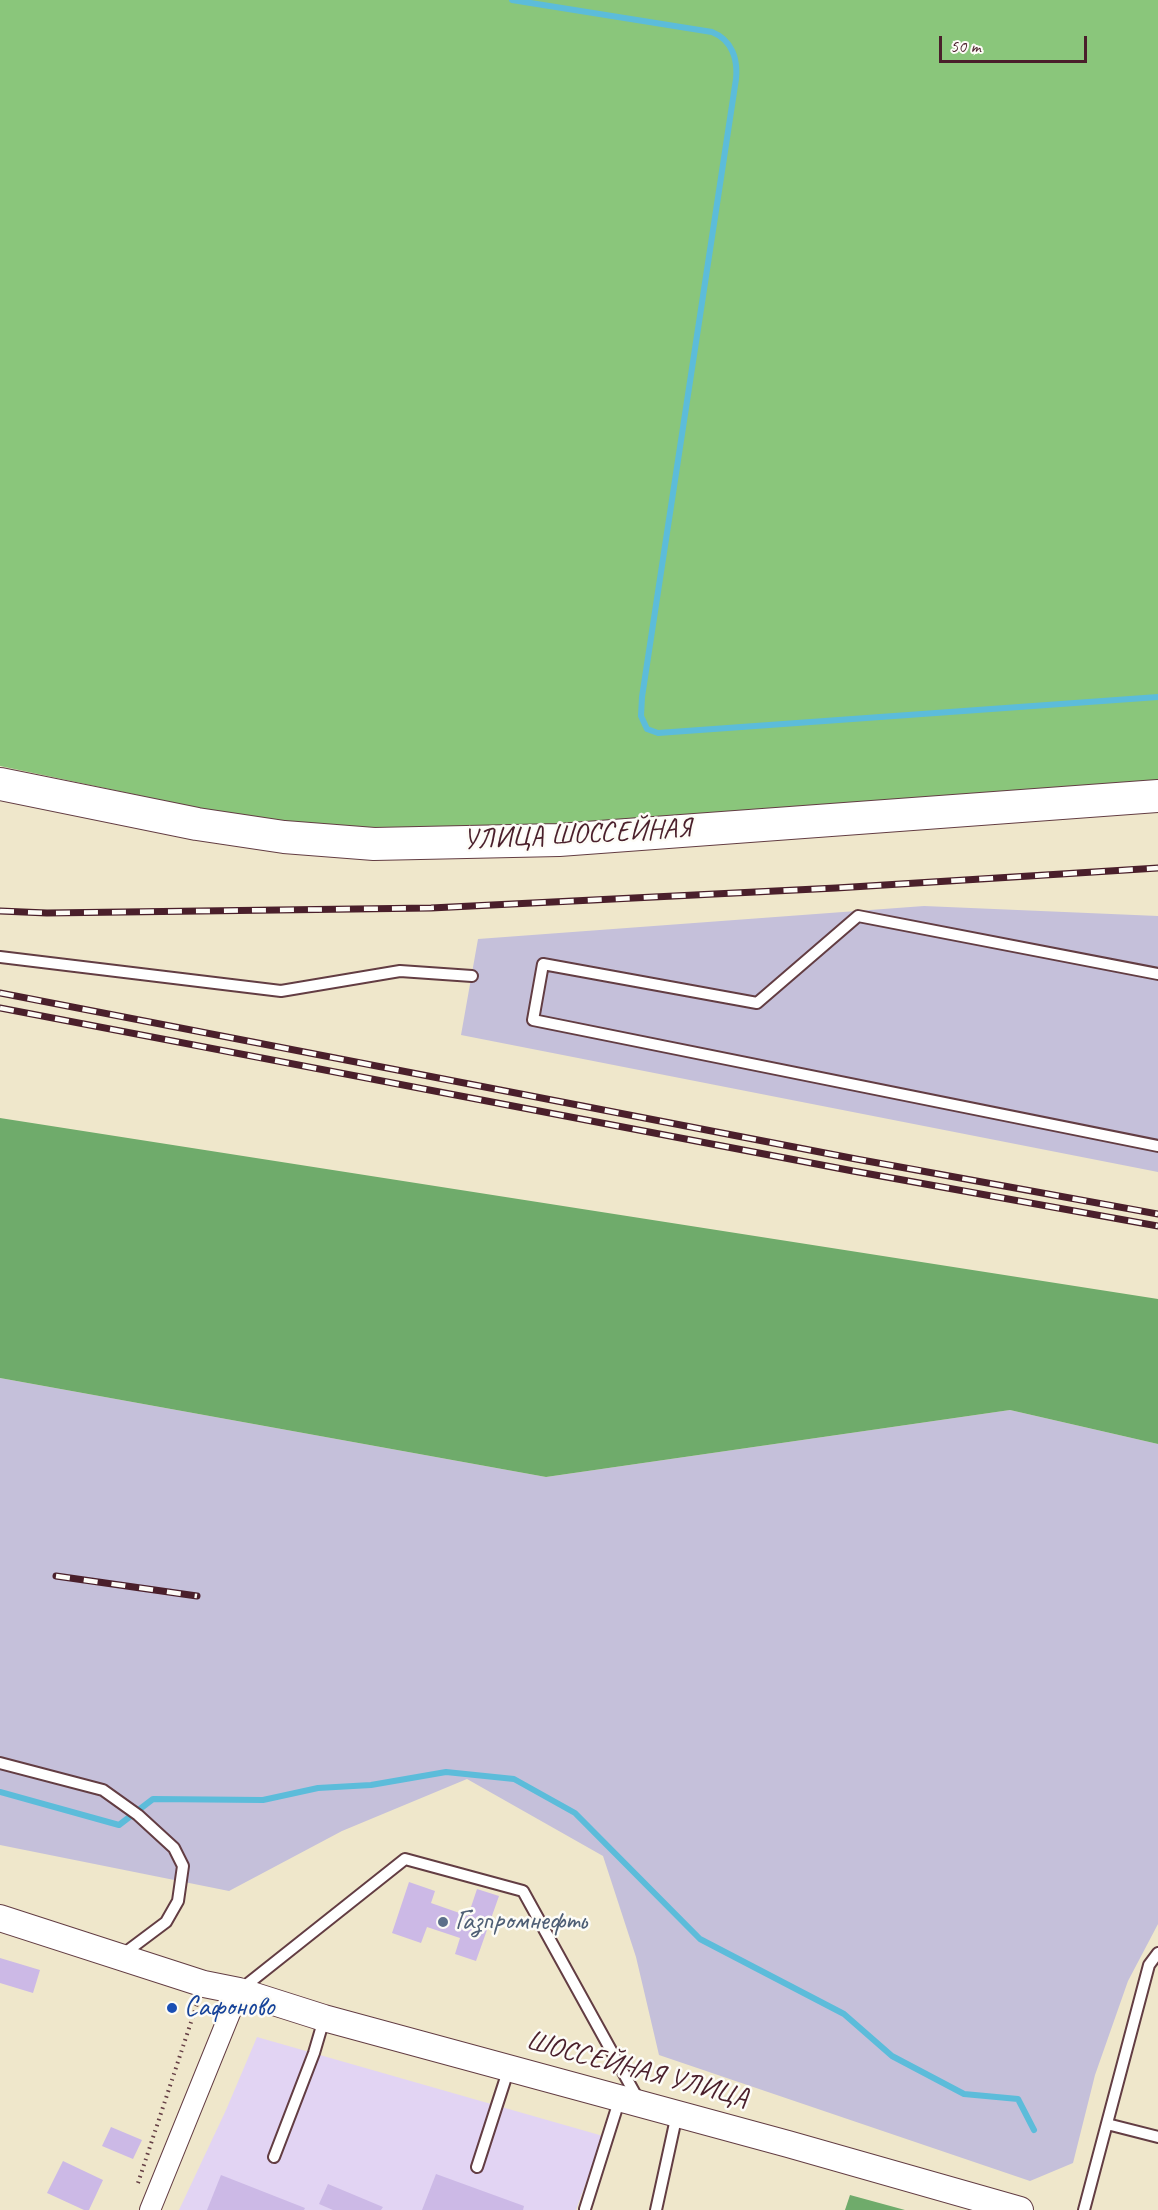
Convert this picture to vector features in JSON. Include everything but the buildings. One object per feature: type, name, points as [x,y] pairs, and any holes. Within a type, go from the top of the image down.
[{"type":"main road","name":"УЛИЦА ШОССЕЙНАЯ","points":[[0,783],[197,824],[284,837],[374,843],[559,840],[1158,796]]},
{"type":"street","name":"ШОССЕЙНАЯ УЛИЦА","points":[[0,1918],[204,1984],[239,1991],[324,2018],[677,2113],[1020,2210]]},
{"type":"street","points":[[150,2210],[239,1991]]},
{"type":"lane","points":[[1158,974],[858,916],[757,1003],[543,964],[533,1020],[1158,1146]]},
{"type":"lane","points":[[0,957],[281,992],[400,971],[472,976]]},
{"type":"lane","points":[[0,1763],[103,1790],[138,1815],[174,1848],[183,1866],[178,1901],[165,1922],[120,1957]]},
{"type":"lane","points":[[239,1991],[405,1859],[523,1891],[630,2101],[585,2209]]},
{"type":"lane","points":[[1084,2210],[1149,1965],[1158,1953]]},
{"type":"lane","points":[[274,2157],[314,2053],[324,2018]]},
{"type":"lane","points":[[477,2167],[509,2068]]},
{"type":"lane","points":[[656,2210],[677,2113]]},
{"type":"lane","points":[[1107,2124],[1158,2137]]},
{"type":"path","points":[[136,2187],[204,1984]]},
{"type":"shaded area","points":[[924,906],[1158,916],[1158,1172],[461,1035],[478,939]]},
{"type":"shaded area","points":[[0,1378],[546,1477],[1010,1410],[1158,1444],[1158,1924],[1128,1981],[1095,2075],[1073,2163],[1030,2181],[659,2055],[636,1957],[603,1856],[467,1779],[342,1831],[229,1891],[0,1845]]},
{"type":"shaded area","points":[[257,2037],[603,2136],[576,2210],[179,2210]]},
{"type":"green space","points":[[0,0],[1158,0],[1158,783],[549,826],[355,828],[288,822],[199,808],[0,766]]},
{"type":"green space","points":[[0,1118],[1158,1299],[1158,1444],[1010,1410],[546,1477],[0,1378]]},
{"type":"green space","points":[[850,2195],[905,2210],[845,2210]]},
{"type":"waterway","points":[[512,0],[712,32],[719,35],[729,45],[735,57],[736,79],[642,697],[641,716],[647,729],[658,733],[1158,697]]},
{"type":"waterway","points":[[0,1792],[119,1825],[153,1799],[263,1800],[318,1788],[371,1785],[446,1772],[514,1779],[575,1813],[700,1939],[844,2014],[892,2056],[964,2094],[1018,2099],[1034,2130]]},
{"type":"railway","points":[[0,911],[47,913],[431,908],[836,888],[1158,868]]},
{"type":"railway","points":[[0,993],[856,1159],[1158,1214]]},
{"type":"railway","points":[[0,1008],[853,1171],[1158,1226]]},
{"type":"railway","points":[[56,1576],[197,1596]]},
{"type":"place","name":"Газпромнефть","points":[[443,1922]]},
{"type":"place","name":"Сафоново","points":[[172,2008]]}]
